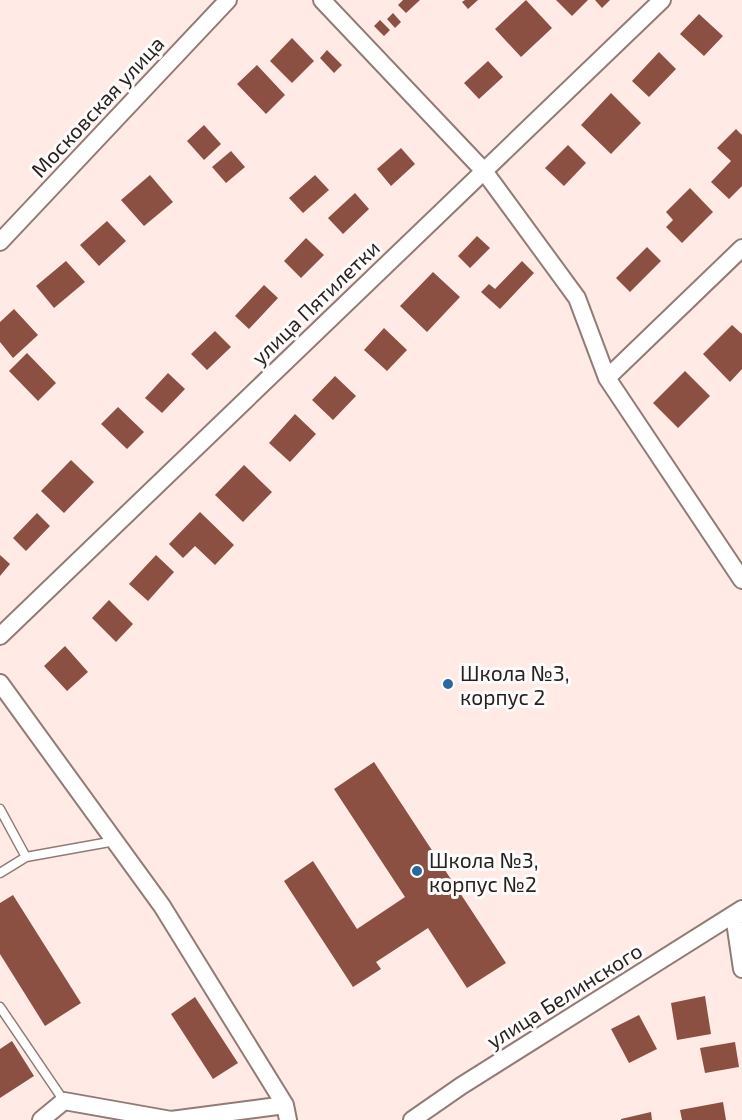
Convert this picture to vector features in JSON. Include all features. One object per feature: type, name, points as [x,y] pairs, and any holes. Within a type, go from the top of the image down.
[{"type":"street","name":"Московская улица","points":[[0,242],[228,0]]},
{"type":"street","points":[[322,0],[484,171],[578,298],[608,378],[742,580]]},
{"type":"street","name":"улица Пятилетки","points":[[0,636],[662,0]]},
{"type":"street","points":[[608,378],[742,248]]},
{"type":"street","points":[[0,683],[162,906],[287,1112],[171,1120],[64,1101],[41,1120]]},
{"type":"street","points":[[739,912],[742,969]]},
{"type":"street","name":"улица Белинского","points":[[411,1120],[461,1086],[739,912]]},
{"type":"lane","points":[[0,809],[26,857]]},
{"type":"lane","points":[[0,873],[26,857],[115,842]]},
{"type":"lane","points":[[0,1007],[64,1101]]},
{"type":"building","points":[[403,0],[420,0],[406,13],[398,5]]},
{"type":"building","points":[[478,0],[468,9],[462,2]]},
{"type":"building","points":[[526,0],[552,28],[521,57],[495,29]]},
{"type":"building","points":[[556,0],[588,0],[572,16]]},
{"type":"building","points":[[595,0],[610,0],[602,8]]},
{"type":"building","points":[[393,13],[401,22],[395,28],[387,19]]},
{"type":"building","points":[[699,14],[723,36],[704,56],[680,34]]},
{"type":"building","points":[[380,20],[390,30],[384,36],[374,26]]},
{"type":"building","points":[[292,38],[314,61],[292,83],[270,61]]},
{"type":"building","points":[[327,50],[342,65],[334,73],[320,58]]},
{"type":"building","points":[[659,52],[676,69],[649,97],[632,81]]},
{"type":"building","points":[[488,61],[503,77],[479,99],[464,83]]},
{"type":"building","points":[[257,65],[285,95],[266,114],[237,84]]},
{"type":"building","points":[[611,93],[641,123],[611,154],[581,125]]},
{"type":"building","points":[[204,125],[221,144],[204,160],[187,141]]},
{"type":"building","points":[[736,129],[742,135],[742,186],[729,199],[711,182],[731,161],[717,148]]},
{"type":"building","points":[[568,145],[586,163],[564,186],[545,168]]},
{"type":"building","points":[[401,148],[415,164],[391,186],[377,169]]},
{"type":"building","points":[[231,151],[245,167],[226,183],[212,167]]},
{"type":"building","points":[[150,175],[173,202],[144,226],[121,200]]},
{"type":"building","points":[[315,175],[329,190],[303,213],[289,198]]},
{"type":"building","points":[[690,188],[713,212],[682,243],[666,227],[673,220],[666,212]]},
{"type":"building","points":[[355,193],[369,209],[343,234],[328,218]]},
{"type":"building","points":[[107,221],[126,241],[99,266],[80,245]]},
{"type":"building","points":[[477,236],[490,248],[470,268],[458,256]]},
{"type":"building","points":[[306,238],[324,255],[301,278],[284,261]]},
{"type":"building","points":[[647,247],[661,261],[630,292],[616,278]]},
{"type":"building","points":[[66,261],[85,282],[54,308],[36,286]]},
{"type":"building","points":[[522,261],[534,273],[500,309],[481,292],[489,284],[495,289]]},
{"type":"building","points":[[433,272],[460,297],[427,332],[400,306]]},
{"type":"building","points":[[264,285],[278,298],[249,329],[235,316]]},
{"type":"building","points":[[14,309],[38,335],[13,358],[0,342],[0,322]]},
{"type":"building","points":[[732,325],[742,334],[742,369],[730,382],[703,354]]},
{"type":"building","points":[[384,328],[407,350],[387,371],[364,350]]},
{"type":"building","points":[[215,331],[231,347],[207,370],[191,354]]},
{"type":"building","points":[[27,353],[56,383],[38,401],[9,371]]},
{"type":"building","points":[[685,371],[710,396],[678,428],[653,403]]},
{"type":"building","points":[[168,373],[185,389],[162,413],[145,398]]},
{"type":"building","points":[[335,376],[356,396],[333,420],[312,400]]},
{"type":"building","points":[[118,407],[144,432],[127,449],[101,424]]},
{"type":"building","points":[[295,414],[316,434],[290,462],[269,443]]},
{"type":"building","points":[[71,460],[94,482],[64,513],[41,491]]},
{"type":"building","points":[[244,465],[272,492],[243,522],[215,495]]},
{"type":"building","points":[[200,512],[234,545],[215,565],[195,546],[183,558],[169,544]]},
{"type":"building","points":[[37,513],[50,526],[26,551],[13,538]]},
{"type":"building","points":[[0,555],[10,564],[0,576]]},
{"type":"building","points":[[156,555],[174,572],[148,601],[129,584]]},
{"type":"building","points":[[109,600],[133,624],[116,642],[92,618]]},
{"type":"building","points":[[65,646],[88,672],[67,691],[44,666]]},
{"type":"building","name":"Школа №3, корпус №2","points":[[374,762],[506,963],[467,988],[428,928],[376,962],[381,969],[353,987],[284,881],[313,861],[357,929],[405,897],[334,789]]},
{"type":"building","points":[[13,895],[81,1003],[45,1026],[0,954],[0,903]]},
{"type":"building","points":[[705,996],[711,1034],[677,1040],[671,1003]]},
{"type":"building","points":[[195,997],[238,1063],[213,1079],[171,1014]]},
{"type":"building","points":[[639,1015],[657,1049],[629,1063],[611,1029]]},
{"type":"building","points":[[12,1041],[34,1076],[0,1098],[0,1049]]},
{"type":"building","points":[[735,1042],[739,1067],[705,1073],[700,1048]]},
{"type":"building","points":[[723,1102],[726,1120],[682,1120],[680,1110]]},
{"type":"building","points":[[651,1112],[652,1120],[621,1120],[621,1119]]},
{"type":"place","name":"Школа №3, корпус 2","points":[[448,684]]},
{"type":"place","name":"Школа №3, корпус №2","points":[[417,871]]}]
